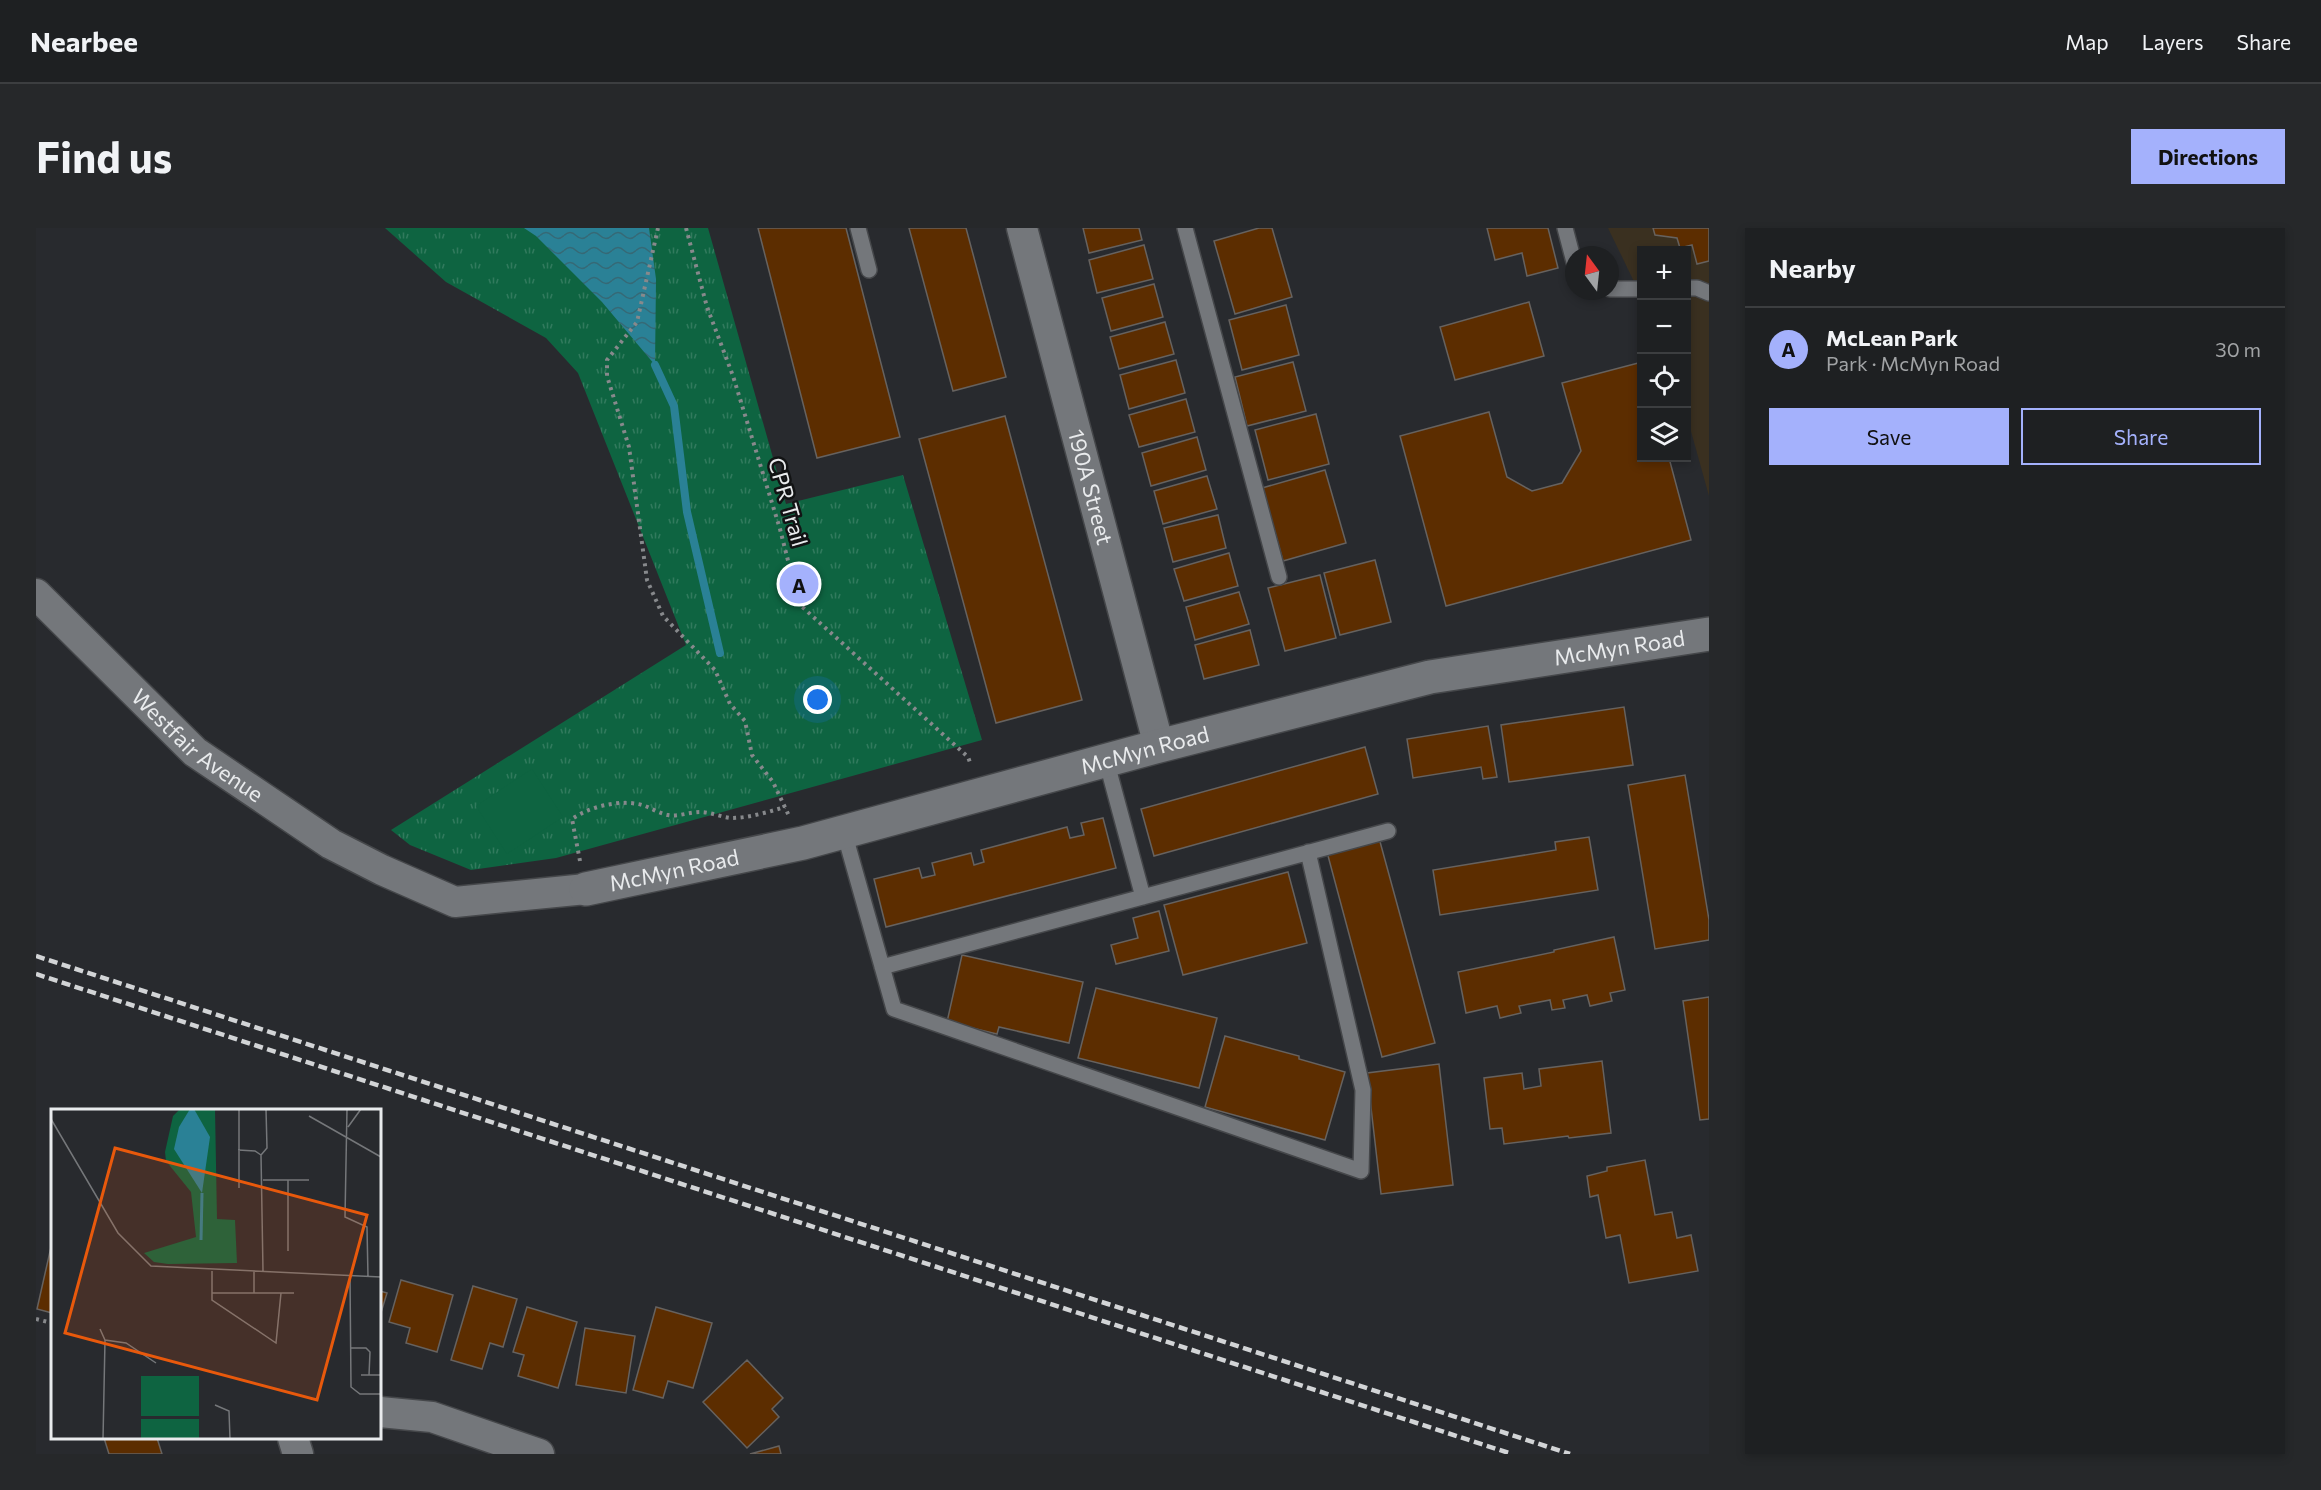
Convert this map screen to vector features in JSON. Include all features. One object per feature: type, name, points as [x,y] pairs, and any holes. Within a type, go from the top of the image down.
[{"type":"street","name":"190A Street","points":[[1022,228],[1159,746]]},
{"type":"street","name":"Westfair Avenue","points":[[36,594],[195,752],[331,844],[382,870],[455,902],[586,889]]},
{"type":"street","name":"McMyn Road","points":[[586,889],[803,843],[1106,760],[1430,677],[1709,634]]},
{"type":"street","points":[[381,1412],[432,1417],[539,1454]]},
{"type":"street","points":[[294,1439],[298,1454]]},
{"type":"lane","points":[[858,228],[869,270]]},
{"type":"lane","points":[[1185,228],[1279,577]]},
{"type":"lane","points":[[1565,228],[1570,246]]},
{"type":"lane","points":[[1691,288],[1709,293]]},
{"type":"lane","points":[[1619,289],[1637,289]]},
{"type":"lane","points":[[1106,760],[1143,897]]},
{"type":"lane","points":[[882,967],[1388,831]]},
{"type":"lane","points":[[844,832],[894,1009],[1361,1171],[1363,1090],[1308,852]]},
{"type":"path","name":"CPR Trail","points":[[686,228],[707,307],[733,376],[777,518],[799,604],[968,757]]},
{"type":"path","points":[[658,230],[637,322],[607,360],[607,376],[629,447],[647,580],[663,616],[715,670],[730,704],[745,721],[752,755],[773,783],[803,843]]},
{"type":"path","points":[[586,889],[572,819],[582,812],[621,803],[653,808],[669,816],[701,812],[731,818],[785,807]]},
{"type":"path","points":[[36,1319],[51,1323]]},
{"type":"shaded area","points":[[1608,228],[1709,228],[1709,496],[1691,431],[1691,246],[1637,246],[1637,288],[1619,251],[1619,246],[1617,246]]},
{"type":"green space","points":[[385,228],[708,228],[786,504],[903,475],[982,740],[556,858],[471,870],[410,845],[391,830],[686,645],[578,373],[546,338],[446,282]]},
{"type":"green space","points":[[532,769],[563,817],[507,854],[476,806]]},
{"type":"water","points":[[524,228],[649,228],[656,279],[655,365],[602,302],[536,236]]},
{"type":"building","points":[[758,228],[846,228],[900,437],[817,458]]},
{"type":"building","points":[[909,228],[966,228],[1006,377],[953,391]]},
{"type":"building","points":[[1083,228],[1139,228],[1142,240],[1089,253]]},
{"type":"building","points":[[1259,228],[1272,228],[1292,297],[1235,314],[1214,241]]},
{"type":"building","points":[[1487,228],[1548,228],[1558,268],[1527,276],[1522,253],[1495,260]]},
{"type":"building","points":[[1653,228],[1709,228],[1709,261],[1697,264],[1692,245],[1679,246],[1677,238],[1655,235]]},
{"type":"building","points":[[1144,245],[1153,279],[1097,293],[1089,260]]},
{"type":"building","points":[[1154,284],[1163,317],[1111,331],[1102,298]]},
{"type":"building","points":[[1529,302],[1544,356],[1455,380],[1440,327]]},
{"type":"building","points":[[1286,305],[1299,355],[1242,370],[1229,320]]},
{"type":"building","points":[[1165,322],[1174,354],[1119,369],[1110,337]]},
{"type":"building","points":[[1176,360],[1185,393],[1129,409],[1120,375]]},
{"type":"building","points":[[1293,362],[1306,411],[1247,426],[1235,377]]},
{"type":"building","points":[[1637,363],[1637,462],[1670,462],[1691,540],[1446,606],[1400,436],[1489,412],[1507,477],[1532,491],[1562,483],[1581,451],[1562,383]]},
{"type":"building","points":[[1186,399],[1195,432],[1139,447],[1129,415]]},
{"type":"building","points":[[1316,414],[1329,464],[1268,480],[1255,430]]},
{"type":"building","points":[[1005,416],[1082,700],[996,723],[919,439]]},
{"type":"building","points":[[1197,437],[1206,470],[1151,486],[1142,453]]},
{"type":"building","points":[[1325,470],[1346,543],[1283,561],[1262,488]]},
{"type":"building","points":[[1207,476],[1217,509],[1163,524],[1154,491]]},
{"type":"building","points":[[1218,515],[1226,548],[1173,562],[1164,528]]},
{"type":"building","points":[[1229,553],[1238,586],[1184,601],[1174,569]]},
{"type":"building","points":[[1375,560],[1391,622],[1340,635],[1324,573]]},
{"type":"building","points":[[1320,575],[1336,638],[1285,651],[1268,588]]},
{"type":"building","points":[[1239,592],[1249,624],[1195,640],[1186,607]]},
{"type":"building","points":[[1250,630],[1259,665],[1204,679],[1195,645]]},
{"type":"building","points":[[1624,707],[1633,765],[1509,782],[1501,725]]},
{"type":"building","points":[[1488,726],[1497,777],[1483,779],[1481,767],[1413,778],[1407,739]]},
{"type":"building","points":[[1365,747],[1378,794],[1154,856],[1141,809]]},
{"type":"building","points":[[1685,775],[1709,920],[1709,940],[1655,949],[1628,785]]},
{"type":"building","points":[[1103,818],[1116,868],[886,927],[874,879],[919,868],[922,878],[935,875],[932,863],[971,853],[974,865],[984,862],[981,850],[1067,827],[1070,838],[1084,835],[1081,823]]},
{"type":"building","points":[[1589,837],[1598,890],[1440,915],[1433,870],[1556,850],[1555,842]]},
{"type":"building","points":[[1379,838],[1435,1043],[1382,1057],[1327,852]]},
{"type":"building","points":[[1288,872],[1307,943],[1183,975],[1164,905]]},
{"type":"building","points":[[1159,911],[1169,951],[1116,964],[1111,945],[1138,938],[1133,918]]},
{"type":"building","points":[[1614,937],[1625,990],[1610,993],[1612,1001],[1590,1006],[1587,995],[1563,1000],[1565,1008],[1552,1010],[1550,1000],[1519,1006],[1521,1013],[1500,1018],[1497,1006],[1466,1013],[1458,972]]},
{"type":"building","points":[[962,955],[1083,982],[1069,1043],[999,1027],[997,1034],[947,1022]]},
{"type":"building","points":[[1096,988],[1217,1018],[1199,1088],[1078,1058]]},
{"type":"building","points":[[1709,997],[1709,1119],[1700,1120],[1683,1001]]},
{"type":"building","points":[[1225,1036],[1299,1056],[1299,1059],[1345,1072],[1325,1140],[1205,1107]]},
{"type":"building","points":[[1602,1061],[1611,1133],[1504,1144],[1502,1128],[1490,1129],[1484,1078],[1522,1073],[1524,1089],[1541,1086],[1539,1069]]},
{"type":"building","points":[[1439,1064],[1453,1185],[1381,1194],[1367,1073]]},
{"type":"building","points":[[1645,1160],[1655,1215],[1672,1212],[1677,1238],[1691,1235],[1698,1271],[1629,1283],[1620,1235],[1606,1238],[1598,1195],[1590,1197],[1587,1176],[1607,1171],[1607,1167]]},
{"type":"building","points":[[51,1247],[51,1313],[37,1309]]},
{"type":"building","points":[[401,1280],[453,1295],[437,1352],[406,1343],[410,1328],[389,1322]]},
{"type":"building","points":[[473,1286],[517,1299],[503,1347],[490,1343],[482,1369],[451,1360]]},
{"type":"building","points":[[381,1291],[387,1293],[381,1313]]},
{"type":"building","points":[[527,1307],[577,1322],[558,1388],[518,1376],[524,1355],[513,1352]]},
{"type":"building","points":[[656,1307],[712,1323],[693,1388],[668,1381],[663,1398],[633,1390]]},
{"type":"building","points":[[585,1328],[635,1336],[626,1393],[576,1385]]},
{"type":"building","points":[[747,1360],[783,1398],[772,1409],[779,1417],[747,1448],[703,1402]]},
{"type":"building","points":[[104,1439],[157,1439],[162,1454],[109,1454]]},
{"type":"building","points":[[779,1446],[781,1454],[750,1454]]},
{"type":"waterway","points":[[655,365],[674,406],[687,512],[720,653]]},
{"type":"railway","points":[[36,956],[1570,1454]]},
{"type":"railway","points":[[36,974],[1512,1454]]},
{"type":"place","name":"McLean Park","points":[[799,584]]}]
